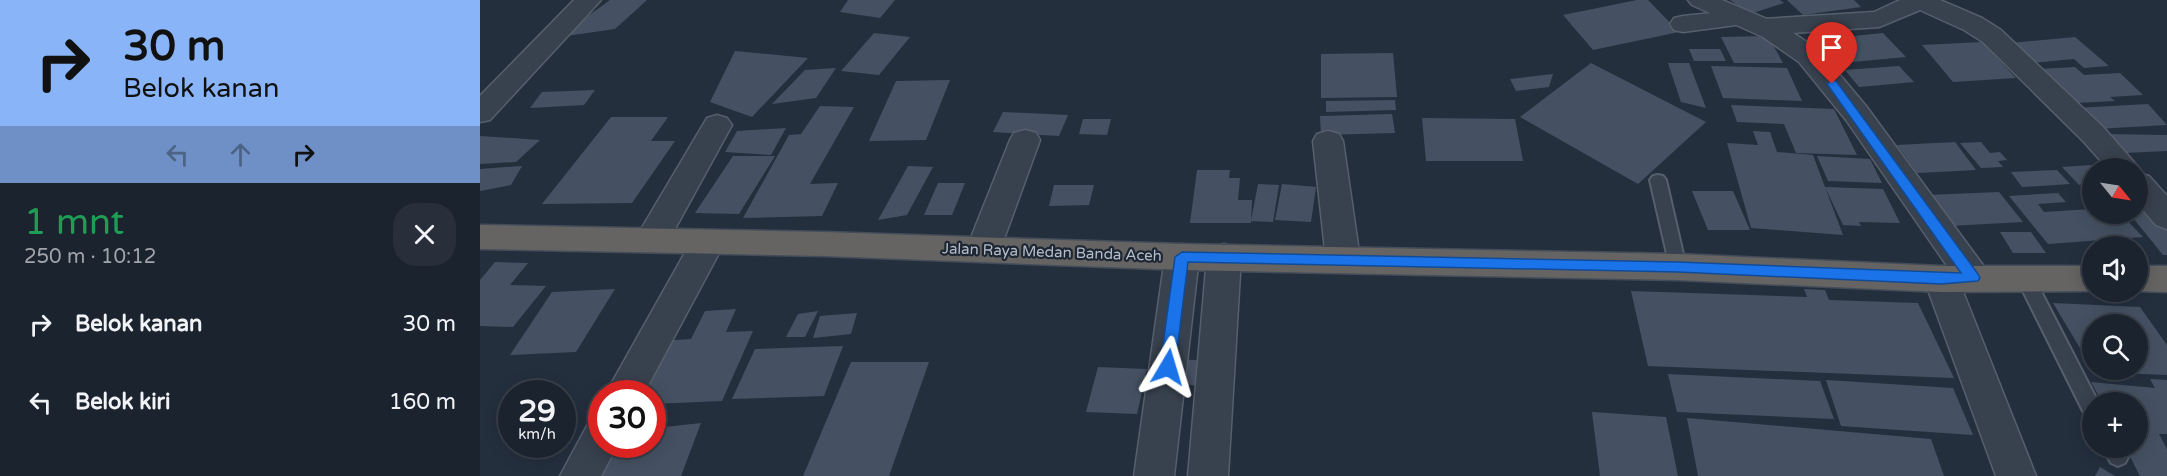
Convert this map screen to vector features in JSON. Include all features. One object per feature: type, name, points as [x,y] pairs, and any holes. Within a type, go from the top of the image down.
[{"type":"highway","name":"Jalan Raya Medan Banda Aceh","points":[[480,237],[651,240],[1182,257],[1678,267],[1957,278],[2082,279]]},
{"type":"highway","points":[[2148,279],[2167,279]]},
{"type":"street","points":[[480,112],[588,0]]},
{"type":"street","points":[[1701,0],[1753,22],[1795,45],[1821,69],[1856,113],[1957,278],[2016,476]]},
{"type":"street","points":[[1683,24],[1882,18],[1921,0],[1973,24],[1992,36],[2115,158]]},
{"type":"street","points":[[651,240],[717,125]]},
{"type":"street","points":[[982,250],[1025,140]]},
{"type":"street","points":[[1329,141],[1343,259]]},
{"type":"street","points":[[2148,195],[2167,217]]},
{"type":"street","points":[[632,380],[708,242]]},
{"type":"street","points":[[1154,476],[1182,257]]},
{"type":"street","points":[[1208,476],[1224,257]]},
{"type":"street","points":[[580,476],[590,458]]},
{"type":"lane","points":[[1658,180],[1678,267]]},
{"type":"lane","points":[[2026,279],[2083,392]]},
{"type":"building","points":[[610,0],[647,0],[615,29],[559,37]]},
{"type":"building","points":[[848,0],[895,0],[880,18],[840,12]]},
{"type":"building","points":[[1637,0],[1648,0],[1679,32],[1593,50],[1563,15]]},
{"type":"building","points":[[1730,0],[1780,0],[1784,3],[1750,14]]},
{"type":"building","points":[[1787,0],[1854,0],[1861,7],[1803,15]]},
{"type":"building","points":[[874,33],[910,37],[879,75],[841,71]]},
{"type":"building","points":[[1883,33],[1906,57],[1852,62],[1832,38]]},
{"type":"building","points":[[1768,36],[1783,63],[1734,63],[1721,37]]},
{"type":"building","points":[[2075,37],[2109,66],[2084,68],[2074,59],[2032,63],[2010,43]]},
{"type":"building","points":[[1982,42],[2016,78],[1953,82],[1922,45]]},
{"type":"building","points":[[1689,49],[1720,49],[1726,61],[1694,61]]},
{"type":"building","points":[[735,51],[808,58],[752,117],[710,102]]},
{"type":"building","points":[[1393,53],[1397,97],[1321,98],[1321,54]]},
{"type":"building","points":[[1591,63],[1706,122],[1638,184],[1520,117]]},
{"type":"building","points":[[1668,63],[1689,63],[1706,108],[1681,102]]},
{"type":"building","points":[[1711,66],[1787,68],[1802,101],[1723,98]]},
{"type":"building","points":[[1899,66],[1914,82],[1859,87],[1845,70]]},
{"type":"building","points":[[2075,67],[2084,75],[2120,73],[2143,95],[2110,97],[2115,101],[2075,103],[2040,69]]},
{"type":"building","points":[[836,68],[816,98],[772,104],[805,70]]},
{"type":"building","points":[[1553,74],[1549,87],[1516,91],[1510,79]]},
{"type":"building","points":[[950,80],[926,140],[869,141],[896,81]]},
{"type":"building","points":[[595,90],[584,105],[530,108],[542,92]]},
{"type":"building","points":[[1395,100],[1396,110],[1326,112],[1326,101]]},
{"type":"building","points":[[2148,104],[2167,125],[2096,129],[2076,108]]},
{"type":"building","points":[[1731,105],[1834,109],[1857,155],[1796,153],[1784,124],[1737,122]]},
{"type":"building","points":[[820,106],[854,107],[810,184],[838,183],[822,216],[743,218],[789,135],[801,134]]},
{"type":"building","points":[[1003,112],[1068,115],[1059,136],[993,132]]},
{"type":"building","points":[[1392,114],[1395,133],[1321,135],[1320,116]]},
{"type":"building","points":[[611,117],[668,117],[651,141],[675,141],[632,203],[542,204]]},
{"type":"building","points":[[1422,118],[1515,119],[1523,161],[1426,161]]},
{"type":"building","points":[[1083,119],[1111,119],[1107,135],[1079,134]]},
{"type":"building","points":[[786,128],[771,155],[725,152],[737,131]]},
{"type":"building","points":[[1753,131],[1770,132],[1777,152],[1813,155],[1843,235],[1751,228],[1727,143],[1758,145]]},
{"type":"building","points":[[2103,134],[2167,135],[2167,151],[2125,153]]},
{"type":"building","points":[[480,136],[540,140],[516,162],[480,164]]},
{"type":"building","points":[[1955,142],[1976,170],[1917,173],[1897,145]]},
{"type":"building","points":[[1981,142],[1990,153],[2000,152],[2007,160],[1998,161],[2003,167],[1981,168],[1960,143]]},
{"type":"building","points":[[733,156],[775,156],[739,214],[695,213]]},
{"type":"building","points":[[1817,156],[1870,159],[1882,183],[1828,181]]},
{"type":"building","points":[[522,166],[511,185],[480,191],[480,169]]},
{"type":"building","points":[[908,166],[933,167],[907,215],[878,220]]},
{"type":"building","points":[[2082,166],[2082,185],[2079,185],[2062,167]]},
{"type":"building","points":[[1197,170],[1230,170],[1229,178],[1240,178],[1238,200],[1252,200],[1251,223],[1190,223]]},
{"type":"building","points":[[2057,170],[2070,184],[2022,187],[2011,172]]},
{"type":"building","points":[[938,183],[965,183],[952,215],[924,215]]},
{"type":"building","points":[[1258,184],[1279,185],[1273,222],[1251,221]]},
{"type":"building","points":[[1282,184],[1316,187],[1311,222],[1275,220]]},
{"type":"building","points":[[1054,185],[1094,185],[1089,205],[1049,206]]},
{"type":"building","points":[[1825,187],[1883,189],[1900,223],[1859,222],[1861,226],[1843,225]]},
{"type":"building","points":[[1692,191],[1733,191],[1750,230],[1708,230]]},
{"type":"building","points":[[1999,192],[2023,222],[1949,226],[1928,195]]},
{"type":"building","points":[[2058,193],[2066,202],[2038,204],[2044,212],[2082,210],[2082,224],[2131,224],[2142,236],[2082,236],[2082,241],[2048,244],[2009,196]]},
{"type":"building","points":[[2148,207],[2157,207],[2167,219],[2167,255],[2163,255],[2138,224],[2148,224]]},
{"type":"building","points":[[2000,232],[2031,232],[2046,253],[2013,253]]},
{"type":"building","points":[[495,262],[528,263],[510,285],[546,286],[513,327],[480,326],[480,280]]},
{"type":"building","points":[[615,289],[576,352],[510,355],[552,292]]},
{"type":"building","points":[[1804,289],[1825,290],[1829,300],[1918,303],[1954,378],[1648,366],[1631,291],[1807,297]]},
{"type":"building","points":[[2053,303],[2140,307],[2145,314],[2082,314],[2082,351]]},
{"type":"building","points":[[736,309],[726,332],[753,331],[722,401],[666,403],[666,380],[637,380],[658,341],[691,339],[705,311]]},
{"type":"building","points":[[818,311],[805,337],[786,337],[798,314]]},
{"type":"building","points":[[857,313],[851,334],[813,338],[820,316]]},
{"type":"building","points":[[2148,318],[2167,345],[2167,375],[2148,374]]},
{"type":"building","points":[[843,346],[824,396],[732,399],[755,349]]},
{"type":"building","points":[[1179,359],[1209,361],[1204,386],[1174,384]]},
{"type":"building","points":[[851,362],[929,362],[889,476],[803,476]]},
{"type":"building","points":[[1098,367],[1147,369],[1137,414],[1086,412]]},
{"type":"building","points":[[1668,374],[1820,381],[1834,419],[1677,412]]},
{"type":"building","points":[[2150,379],[2167,380],[2167,434],[2159,434],[2167,449],[2167,476],[2140,476],[2131,458],[2148,458],[2148,392],[2096,392],[2091,382],[2155,388]]},
{"type":"building","points":[[1826,380],[1953,388],[1973,435],[1841,426]]},
{"type":"building","points":[[1592,412],[1666,417],[1678,476],[1600,476]]},
{"type":"building","points":[[1687,418],[1931,439],[1944,476],[1698,476]]},
{"type":"building","points":[[701,423],[681,476],[599,476],[607,458],[666,458],[666,427]]},
{"type":"building","points":[[2100,467],[2115,476],[2095,476]]},
{"type":"route","points":[[1168,367],[1182,257],[1678,267],[1941,279],[1972,278],[1856,113],[1832,84]]}]
